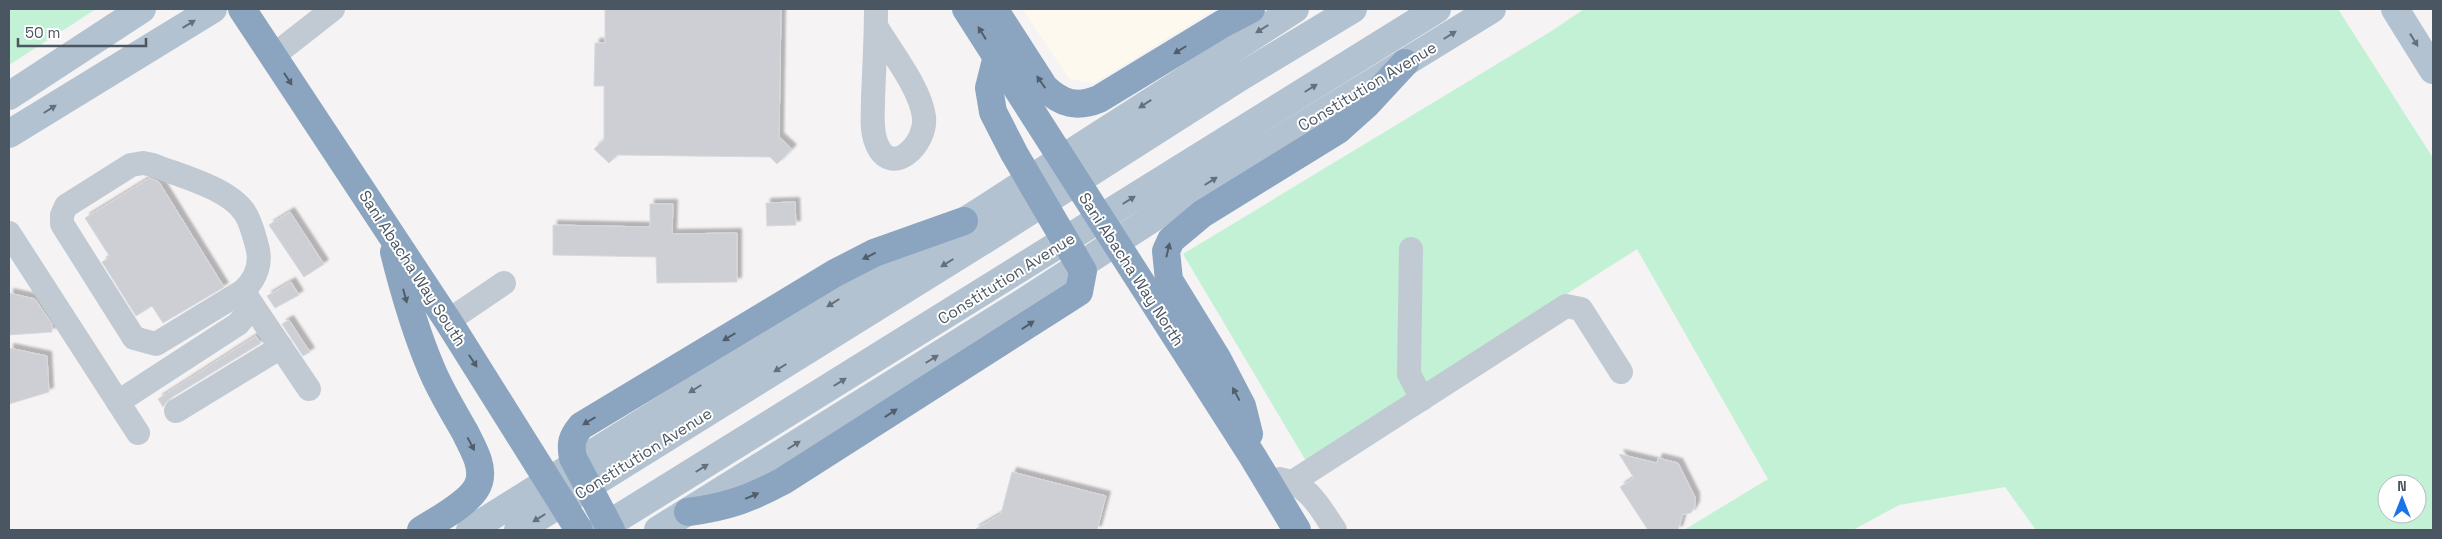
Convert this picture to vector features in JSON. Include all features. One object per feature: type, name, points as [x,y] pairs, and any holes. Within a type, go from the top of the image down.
[{"type":"highway","name":"Sani Abacha Way South","points":[[242,9],[448,322],[579,530]]},
{"type":"highway","name":"Sani Abacha Way North","points":[[966,9],[1259,467],[1297,530]]},
{"type":"highway","points":[[994,9],[1045,88],[1056,98],[1070,105],[1086,105],[1226,37],[1251,9]]},
{"type":"highway","points":[[675,520],[722,508],[754,496],[784,481],[1079,292],[1083,271],[1014,153],[993,112],[989,88],[997,56]]},
{"type":"highway","points":[[1259,467],[1242,406],[1217,358],[1173,290],[1166,264],[1166,252],[1171,240],[1202,214],[1338,130],[1367,104],[1405,63]]},
{"type":"highway","points":[[611,530],[573,458],[570,445],[573,435],[581,426],[835,273],[874,253],[971,217]]},
{"type":"highway","points":[[389,232],[406,302],[417,333],[432,370],[476,454],[480,475],[478,484],[472,494],[460,505],[421,530]]},
{"type":"main road","points":[[9,96],[142,9]]},
{"type":"main road","points":[[9,134],[213,9]]},
{"type":"main road","name":"Constitution Avenue","points":[[470,530],[971,217],[1107,128],[1226,37],[1295,9]]},
{"type":"main road","name":"Constitution Avenue","points":[[518,530],[1242,76],[1353,9]]},
{"type":"main road","name":"Constitution Avenue","points":[[599,530],[1438,9]]},
{"type":"main road","name":"Constitution Avenue","points":[[675,520],[1030,298],[1170,207],[1492,9]]},
{"type":"main road","points":[[2394,9],[2433,70]]},
{"type":"lane","points":[[273,56],[333,9]]},
{"type":"lane","points":[[876,17],[915,90],[924,115],[922,136],[909,153],[898,159],[890,158],[882,153],[873,131],[876,17]]},
{"type":"lane","points":[[118,402],[238,324],[248,298],[250,284],[258,270],[258,250],[245,213],[236,202],[214,189],[153,165],[143,163],[131,165],[66,206],[62,215],[62,224],[134,338],[156,344],[248,298]]},
{"type":"lane","points":[[9,232],[138,433]]},
{"type":"lane","points":[[1411,249],[1409,374],[1422,399]]},
{"type":"lane","points":[[448,322],[504,283]]},
{"type":"lane","points":[[248,298],[309,389]]},
{"type":"lane","points":[[1294,481],[1566,306],[1580,309],[1622,372]]},
{"type":"lane","points":[[176,411],[281,347]]},
{"type":"lane","points":[[1259,467],[1294,481],[1307,492],[1334,530]]},
{"type":"shaded area","points":[[1022,9],[1215,9],[1094,83],[1069,79]]},
{"type":"green space","points":[[9,9],[96,9],[9,65]]},
{"type":"green space","points":[[1584,9],[2338,9],[2433,158],[2433,530],[2036,530],[2005,487],[1899,505],[1853,530],[1684,530],[1768,479],[1637,249],[1306,461],[1183,254],[1550,32]]},
{"type":"building","points":[[605,9],[781,9],[779,137],[792,149],[777,164],[770,157],[617,155],[609,163],[594,149],[604,140],[604,86],[594,86],[595,43],[605,43]]},
{"type":"building","points":[[150,178],[159,182],[224,287],[163,323],[152,306],[136,316],[102,262],[110,257],[85,218]]},
{"type":"building","points":[[795,202],[796,225],[767,226],[766,203]]},
{"type":"building","points":[[650,204],[673,204],[672,234],[737,233],[737,282],[657,283],[656,257],[553,255],[553,225],[650,227]]},
{"type":"building","points":[[290,212],[324,264],[304,277],[269,225]]},
{"type":"building","points":[[291,282],[299,295],[275,308],[267,296]]},
{"type":"building","points":[[9,293],[35,299],[52,324],[52,332],[9,335]]},
{"type":"building","points":[[289,320],[310,352],[303,356],[282,324]]},
{"type":"building","points":[[256,336],[261,343],[169,399],[163,407],[158,399]]},
{"type":"building","points":[[9,348],[47,356],[49,392],[9,404]]},
{"type":"building","points":[[1619,454],[1657,463],[1658,458],[1678,463],[1695,497],[1695,506],[1691,513],[1683,514],[1678,530],[1648,530],[1620,487],[1634,478]]},
{"type":"building","points":[[1012,472],[1106,496],[1097,530],[974,530],[1001,514]]}]
